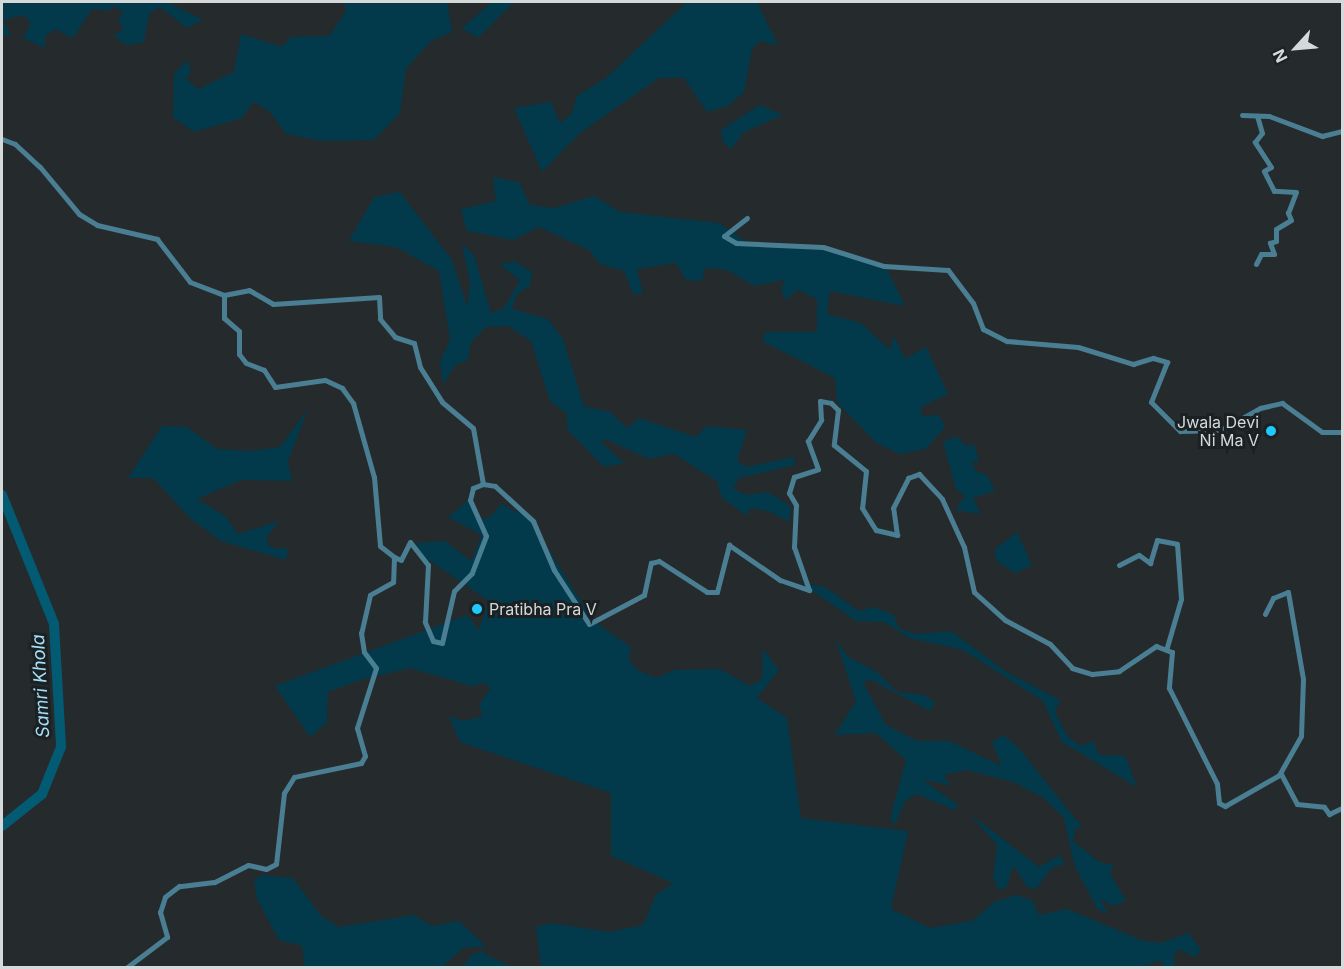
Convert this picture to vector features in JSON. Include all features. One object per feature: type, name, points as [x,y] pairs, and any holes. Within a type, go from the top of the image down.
[{"type":"street","points":[[1242,115],[1257,116],[1322,136],[1342,131]]},
{"type":"street","points":[[1256,264],[1261,254],[1274,254],[1270,243],[1276,241],[1276,229],[1291,220],[1288,213],[1296,192],[1274,190],[1264,171],[1270,167],[1255,142],[1262,133],[1257,116]]},
{"type":"street","points":[[2,139],[15,144],[40,167],[79,214],[97,225],[157,239],[190,282],[224,295],[249,290],[273,304],[379,297],[380,319],[395,337],[414,343],[420,367],[442,402],[478,436],[483,484]]},
{"type":"street","points":[[747,218],[724,236],[736,243],[823,247],[884,266],[948,270],[972,303],[983,329],[1007,340],[1077,347],[1133,364],[1153,358],[1167,362],[1151,402],[1180,430],[1221,430],[1260,408],[1282,404],[1322,432],[1342,432]]},
{"type":"street","points":[[224,295],[224,318],[239,331],[237,347],[246,363],[264,370],[275,387],[325,380],[342,387],[353,403],[374,477],[380,546],[401,560],[410,542],[428,565],[425,622],[433,641],[442,643],[454,591],[472,573],[486,536],[470,500],[473,488],[483,484],[495,486],[532,521],[554,570],[589,624],[644,595],[651,563],[659,561],[707,592],[717,592],[729,546],[772,575],[809,590],[794,547],[796,505],[789,493],[794,477],[818,469],[808,441],[821,420],[820,401],[838,410],[834,445],[866,471],[862,508],[876,530],[897,535],[893,508],[908,478],[919,474],[942,499],[964,547],[975,592],[1005,620],[1050,644],[1071,668],[1092,674],[1119,671],[1156,646],[1167,647]]},
{"type":"street","points":[[1119,565],[1139,555],[1150,563],[1157,540],[1177,544],[1180,599],[1167,647],[1173,668],[1169,688],[1217,784],[1219,802],[1225,806],[1279,775],[1301,736],[1303,679],[1288,592],[1273,598],[1265,614]]},
{"type":"street","points":[[126,968],[167,937],[160,912],[165,897],[179,886],[214,882],[248,865],[266,869],[276,864],[284,793],[294,777],[361,763],[365,756],[357,728],[376,668],[364,652],[362,633],[370,595],[393,582],[394,557]]},
{"type":"street","points":[[1279,775],[1297,804],[1324,807],[1329,814],[1342,807]]},
{"type":"shaded area","points":[[2,2],[167,2],[203,20],[187,28],[160,7],[149,14],[144,42],[127,45],[114,36],[124,28],[118,21],[123,12],[114,6],[108,11],[92,9],[73,38],[55,29],[45,36],[45,48],[23,38],[31,23],[23,15],[3,20],[11,36],[2,35]]},
{"type":"shaded area","points":[[344,2],[447,2],[452,32],[431,41],[406,69],[400,113],[374,140],[321,141],[286,134],[270,112],[253,102],[242,118],[194,132],[173,117],[174,74],[187,60],[191,72],[186,79],[198,89],[234,72],[241,34],[282,47],[291,37],[329,36],[346,11]]},
{"type":"shaded area","points":[[492,2],[514,2],[478,38],[462,28]]},
{"type":"shaded area","points":[[687,2],[757,2],[778,45],[760,41],[752,49],[744,92],[728,106],[707,112],[684,78],[659,78],[580,133],[542,172],[514,108],[551,102],[560,123],[572,113],[577,96],[606,78]]},
{"type":"shaded area","points":[[760,105],[783,115],[744,132],[731,149],[723,142],[721,130]]},
{"type":"shaded area","points":[[493,177],[519,182],[530,205],[554,208],[594,196],[620,212],[719,223],[754,247],[822,250],[887,269],[905,306],[830,291],[827,314],[861,323],[890,350],[894,336],[905,359],[926,347],[948,394],[921,407],[922,416],[939,415],[945,427],[926,449],[900,454],[875,442],[837,402],[835,378],[762,341],[766,332],[817,332],[817,299],[798,290],[785,300],[781,289],[785,280],[754,286],[727,270],[705,268],[702,281],[686,280],[676,263],[637,269],[643,293],[633,294],[624,271],[600,264],[589,250],[539,227],[513,240],[467,231],[461,209],[496,201]]},
{"type":"shaded area","points":[[400,192],[452,260],[467,307],[470,283],[462,243],[474,255],[491,313],[504,308],[520,280],[500,265],[514,261],[532,272],[530,286],[517,294],[512,309],[548,319],[563,339],[584,406],[610,412],[627,428],[639,418],[696,437],[706,426],[747,430],[737,460],[746,467],[794,457],[795,465],[739,478],[733,488],[746,495],[767,492],[781,500],[791,507],[789,522],[768,511],[750,508],[747,516],[722,498],[717,481],[674,454],[649,459],[607,440],[600,441],[624,463],[604,467],[567,429],[567,414],[550,401],[531,341],[508,326],[486,327],[471,342],[468,360],[455,365],[443,385],[440,362],[450,339],[439,271],[396,247],[349,241],[374,197]]},
{"type":"shaded area","points":[[308,409],[288,461],[292,481],[241,480],[197,499],[225,516],[238,534],[279,521],[266,538],[271,548],[288,548],[286,560],[221,541],[191,519],[153,478],[128,478],[162,426],[187,427],[217,449],[251,451],[280,447]]},
{"type":"shaded area","points":[[956,436],[967,446],[974,444],[979,461],[972,462],[976,471],[987,475],[995,491],[973,498],[981,514],[955,510],[965,496],[956,489],[943,442]]},
{"type":"shaded area","points":[[472,497],[479,519],[489,518],[501,504],[529,518],[593,621],[631,647],[629,659],[637,670],[656,678],[674,670],[720,669],[750,686],[762,679],[763,649],[779,670],[757,698],[787,718],[801,818],[908,831],[891,909],[930,928],[972,921],[994,902],[1016,895],[1032,900],[1039,915],[1067,909],[1144,941],[1161,943],[1189,933],[1201,950],[1195,957],[1179,949],[1173,957],[1176,968],[1164,967],[1160,960],[1140,968],[541,967],[536,927],[550,923],[609,932],[643,925],[656,895],[673,883],[611,856],[611,793],[460,742],[449,716],[464,721],[483,716],[479,705],[490,689],[486,683],[471,686],[410,668],[364,679],[328,692],[327,722],[310,737],[275,686],[467,615],[479,630],[489,601],[423,556],[416,543],[445,541],[471,561],[482,535],[448,517]]},
{"type":"shaded area","points":[[1017,532],[1032,565],[1016,573],[996,561],[995,549]]},
{"type":"shaded area","points":[[801,583],[825,587],[859,611],[874,607],[894,615],[899,629],[917,634],[951,631],[1005,671],[1060,700],[1055,712],[1068,737],[1081,746],[1093,741],[1099,755],[1125,756],[1137,787],[1062,742],[1043,701],[963,650],[909,638],[884,622],[856,621]]},
{"type":"shaded area","points":[[835,638],[847,656],[877,672],[897,692],[925,695],[935,703],[930,711],[871,680],[863,682],[886,725],[917,741],[949,741],[1002,766],[992,743],[1003,735],[1018,747],[1082,827],[1075,829],[1073,841],[1099,862],[1114,865],[1110,873],[1126,901],[1113,906],[1100,899],[1108,913],[1098,910],[1075,867],[1064,818],[1044,798],[1013,782],[967,770],[944,775],[950,785],[923,780],[958,805],[955,810],[916,794],[905,801],[895,825],[890,818],[906,760],[876,733],[835,735],[856,701]]},
{"type":"shaded area","points":[[969,813],[1039,867],[1060,855],[1064,864],[1052,868],[1036,889],[1027,887],[1013,865],[1007,887],[999,890],[993,878],[997,845]]},
{"type":"shaded area","points":[[262,875],[293,878],[321,916],[339,927],[414,915],[432,926],[459,921],[486,946],[463,948],[442,967],[305,967],[302,946],[279,940],[257,899],[254,880]]},
{"type":"shaded area","points":[[483,951],[488,956],[513,967],[463,967],[472,954]]},
{"type":"waterway","name":"Samri Khola","points":[[2,495],[54,624],[61,747],[42,794],[2,826]]},
{"type":"place","name":"Jwala Devi Ni Ma V","points":[[1271,431]]},
{"type":"place","name":"Pratibha Pra V","points":[[477,609]]}]
